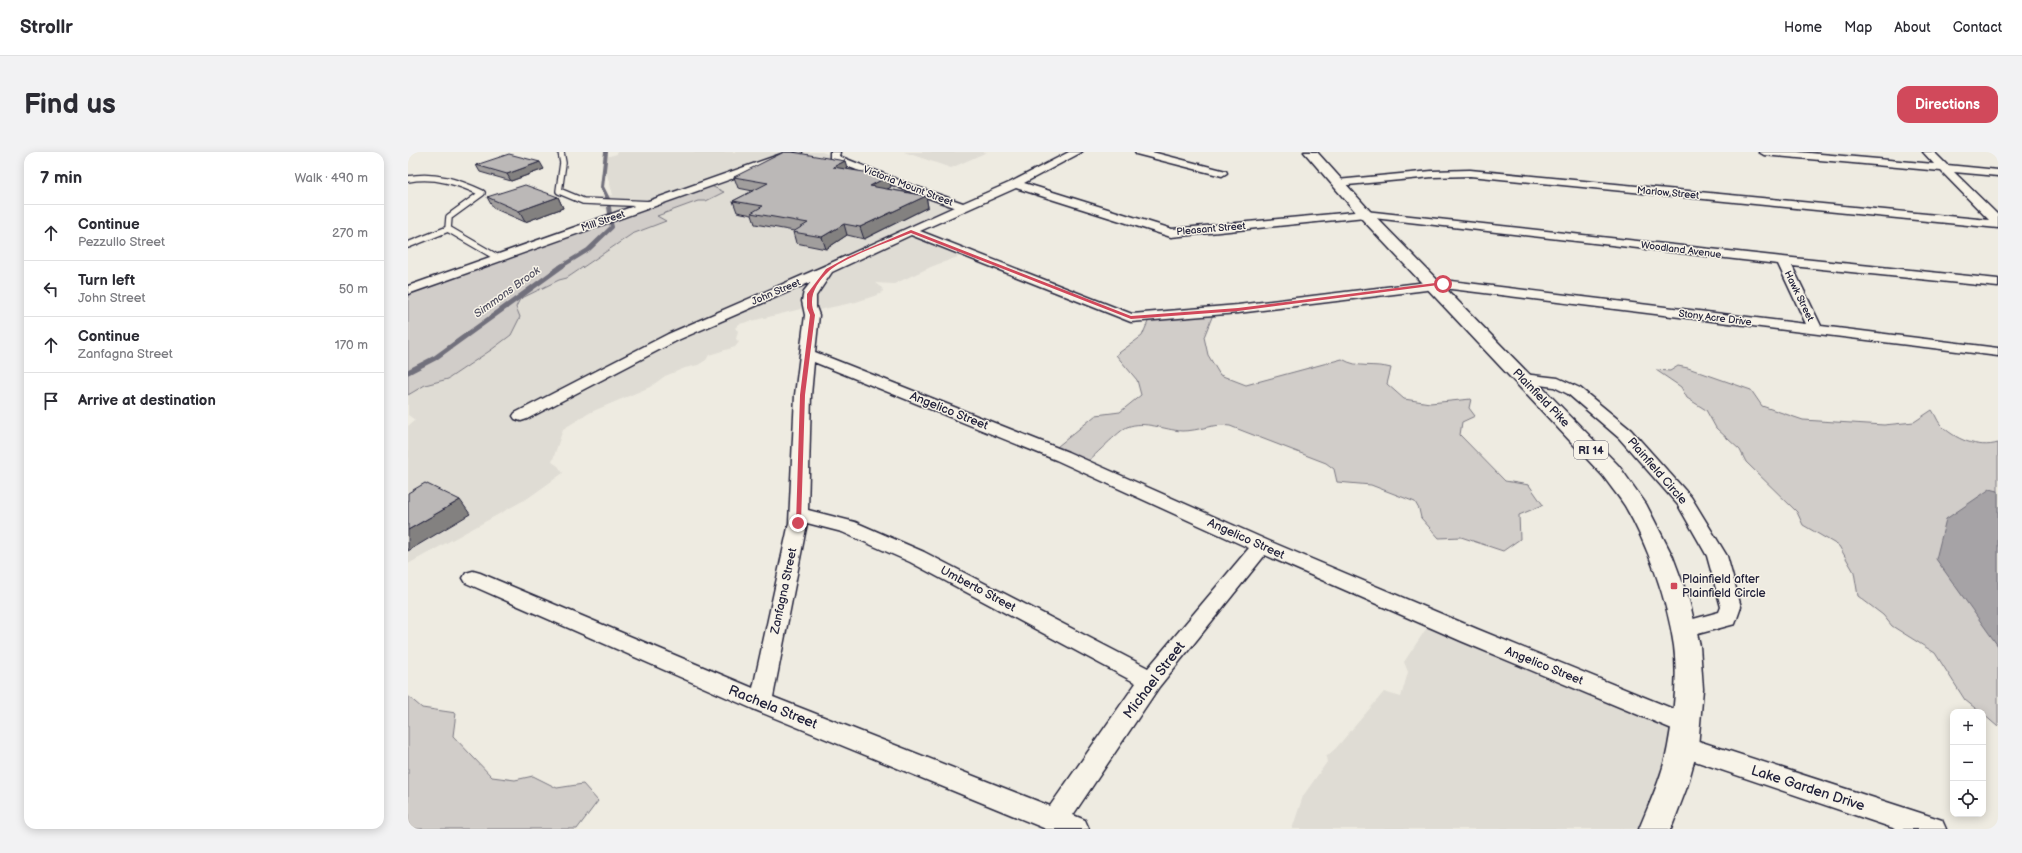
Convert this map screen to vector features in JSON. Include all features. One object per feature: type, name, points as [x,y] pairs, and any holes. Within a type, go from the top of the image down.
[{"type":"main road","name":"Plainfield Pike","points":[[1310,152],[1365,214],[1611,471],[1635,504],[1661,557],[1676,600],[1687,646],[1689,688],[1684,736],[1672,787],[1655,829]]},
{"type":"street","name":"Mill Street","points":[[408,290],[797,152]]},
{"type":"street","name":"Victoria Mount Street","points":[[835,152],[834,157],[907,187],[964,207]]},
{"type":"street","name":"John Street","points":[[521,416],[673,337],[827,270],[850,258],[1015,184],[1077,152]]},
{"type":"street","points":[[1140,152],[1222,173]]},
{"type":"street","points":[[1764,152],[1998,173]]},
{"type":"street","points":[[1928,152],[1998,223]]},
{"type":"street","name":"Marlow Street","points":[[1338,183],[1432,174],[1470,173],[1998,223]]},
{"type":"street","name":"Pleasant Street","points":[[1015,184],[1171,233],[1365,214]]},
{"type":"street","name":"Woodland Avenue","points":[[1365,214],[1783,261],[1998,283]]},
{"type":"street","name":"Stony Acre Drive","points":[[911,231],[1131,318],[1238,309],[1443,284],[1998,352]]},
{"type":"street","name":"Hawk Street","points":[[1783,261],[1816,330]]},
{"type":"street","name":"Zanfagna Street","points":[[761,702],[798,523],[803,395],[812,315],[809,308],[809,294],[827,270]]},
{"type":"street","name":"Angelico Street","points":[[807,354],[1062,456],[1262,546],[1469,635],[1684,736]]},
{"type":"street","name":"Plainfield Circle","points":[[1523,379],[1558,383],[1574,391],[1625,434],[1685,501],[1717,556],[1731,607],[1728,618],[1683,630]]},
{"type":"street","name":"Umberto Street","points":[[798,514],[848,527],[917,558],[1151,680]]},
{"type":"street","name":"Michael Street","points":[[1055,820],[1151,680],[1262,546]]},
{"type":"street","name":"Rachela Street","points":[[473,578],[761,702],[1076,829]]},
{"type":"street","name":"Lake Garden Drive","points":[[1684,736],[1933,829]]},
{"type":"lane","points":[[561,152],[563,163],[559,191],[583,201],[652,204]]},
{"type":"lane","points":[[408,179],[418,176],[461,182],[482,193],[449,217],[448,229]]},
{"type":"lane","points":[[408,245],[448,229]]},
{"type":"lane","points":[[448,229],[498,258]]},
{"type":"shaded area","points":[[617,152],[822,152],[907,187],[960,205],[912,231],[966,254],[933,266],[894,284],[875,283],[882,288],[883,291],[880,294],[856,302],[814,311],[809,307],[739,324],[735,328],[738,331],[736,339],[739,342],[735,347],[709,355],[706,360],[698,365],[685,368],[665,376],[650,387],[591,412],[563,429],[552,462],[558,466],[563,473],[528,498],[408,564],[408,426],[415,420],[408,415],[408,395],[425,385],[448,379],[511,335],[520,299],[559,280],[567,278],[632,234],[666,221],[656,216],[698,201],[706,201],[724,192],[709,185],[619,214],[598,206],[596,200],[603,196],[613,195],[602,158],[617,154]]},
{"type":"shaded area","points":[[904,152],[987,152],[951,168]]},
{"type":"shaded area","points":[[709,185],[724,192],[706,201],[698,201],[657,216],[666,221],[632,234],[567,278],[559,280],[520,299],[516,307],[520,317],[511,335],[448,379],[425,385],[408,395],[408,289]]},
{"type":"shaded area","points":[[1214,312],[1204,337],[1208,355],[1220,375],[1246,385],[1342,359],[1354,364],[1391,368],[1387,384],[1404,399],[1430,403],[1471,399],[1469,408],[1475,416],[1462,422],[1460,435],[1505,481],[1529,485],[1543,505],[1519,515],[1520,539],[1503,551],[1461,537],[1439,538],[1421,518],[1419,509],[1415,502],[1371,485],[1337,482],[1334,469],[1326,463],[1230,426],[1211,426],[1195,430],[1182,431],[1148,425],[1134,425],[1127,427],[1119,433],[1083,466],[1052,451],[1096,415],[1120,412],[1141,395],[1137,380],[1116,355],[1142,336],[1150,317]]},
{"type":"shaded area","points":[[1678,366],[1688,368],[1751,390],[1762,406],[1803,420],[1884,425],[1914,422],[1932,410],[1940,424],[1959,438],[1982,445],[1998,443],[1998,727],[1986,717],[1986,709],[1976,709],[1965,700],[1935,653],[1892,626],[1883,615],[1858,596],[1854,572],[1839,546],[1803,525],[1797,512],[1746,462],[1740,450],[1716,428],[1706,410],[1687,398],[1681,387],[1656,370],[1670,371]]},
{"type":"shaded area","points":[[1990,489],[1998,491],[1998,646],[1936,559],[1946,519]]},
{"type":"shaded area","points":[[1432,620],[1679,721],[1651,829],[1292,829],[1303,796],[1327,762],[1326,757],[1336,748],[1384,692],[1401,697],[1408,672],[1404,662]]},
{"type":"shaded area","points":[[408,696],[422,708],[456,713],[453,736],[492,777],[515,780],[533,776],[557,788],[583,784],[598,801],[577,829],[408,829]]},
{"type":"building","points":[[784,152],[845,161],[833,167],[889,176],[870,186],[926,196],[860,227],[844,224],[822,237],[793,232],[808,223],[751,213],[763,206],[733,201],[768,183],[734,177]]},
{"type":"building","points":[[509,154],[540,162],[507,174],[476,165]]},
{"type":"building","points":[[525,185],[558,197],[519,211],[487,197]]},
{"type":"building","points":[[425,483],[460,500],[408,530],[408,493]]},
{"type":"waterway","name":"Simmons Brook","points":[[606,152],[602,187],[608,199]]},
{"type":"waterway","name":"Simmons Brook","points":[[609,207],[610,214]]},
{"type":"waterway","name":"Simmons Brook","points":[[560,267],[588,250],[612,227],[611,223]]},
{"type":"waterway","name":"Simmons Brook","points":[[408,372],[435,358],[562,266]]},
{"type":"place","name":"Plainfield after Plainfield Circle","points":[[1674,586]]},
{"type":"route","points":[[798,523],[803,395],[812,315],[808,301],[809,294],[811,289],[827,270],[911,231],[1099,307],[1131,318],[1238,309],[1443,284]]}]
